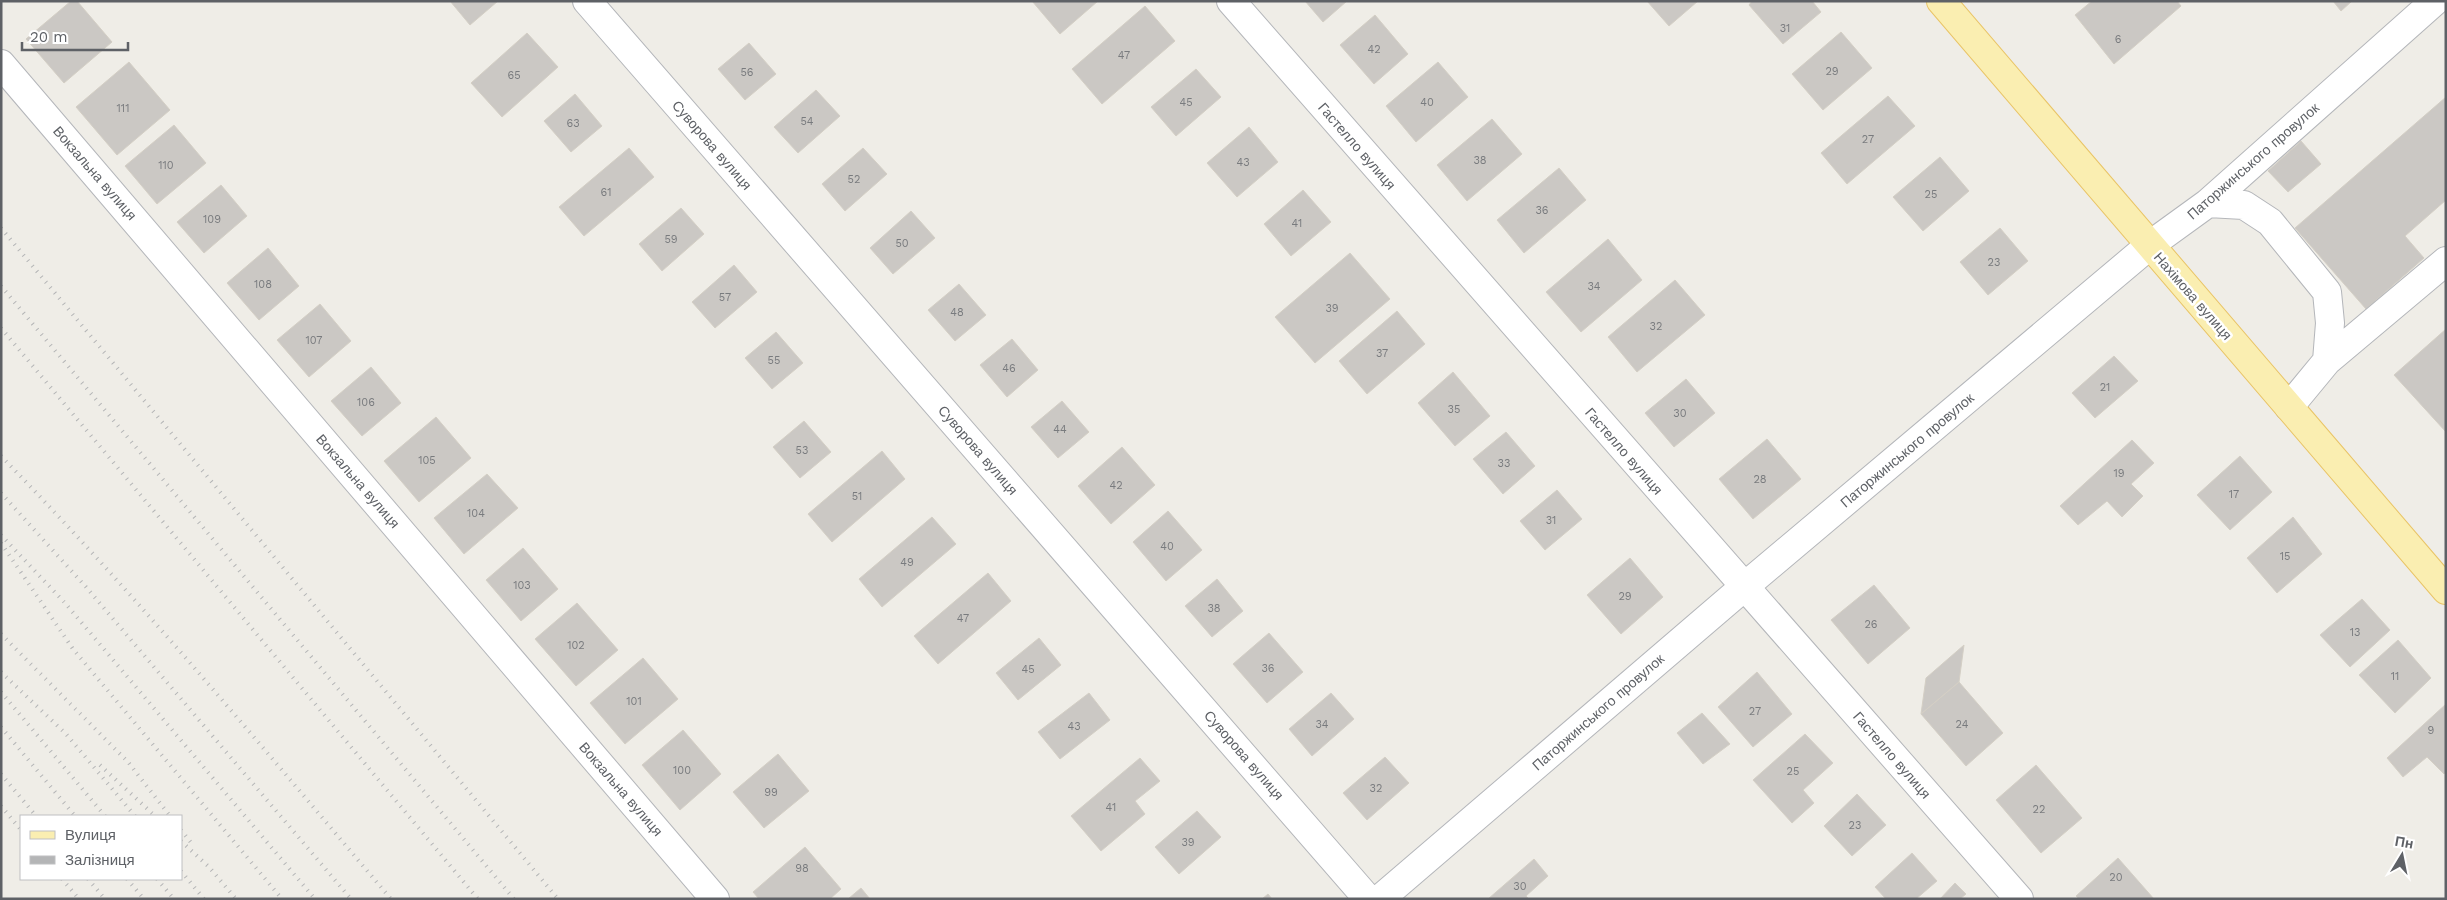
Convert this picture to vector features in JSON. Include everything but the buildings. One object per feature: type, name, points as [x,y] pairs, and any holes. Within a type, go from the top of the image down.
[{"type":"main road","name":"Нахімова вулиця","points":[[1941,1],[2446,590]]},
{"type":"street","name":"Суворова вулиця","points":[[587,1],[1368,899]]},
{"type":"street","name":"Гастелло вулиця","points":[[1231,1],[2019,899]]},
{"type":"street","name":"Паторжинського провулок","points":[[1380,899],[1744,587],[2150,245],[2208,203],[2435,1]]},
{"type":"street","name":"Вокзальна вулиця","points":[[1,64],[714,899]]},
{"type":"street","points":[[2208,203],[2244,205],[2270,222],[2327,292],[2330,323],[2327,361]]},
{"type":"street","points":[[2289,407],[2327,361],[2446,261]]},
{"type":"railway","points":[[1,228],[558,899]]},
{"type":"railway","points":[[1,286],[514,899]]},
{"type":"railway","points":[[1,328],[478,899]]},
{"type":"railway","points":[[1,456],[52,509],[151,619],[391,899]]},
{"type":"railway","points":[[1,493],[86,587],[351,899]]},
{"type":"railway","points":[[1,535],[65,603],[315,899]]},
{"type":"railway","points":[[1,543],[73,649],[282,899]]},
{"type":"railway","points":[[1,634],[128,762],[169,815]]},
{"type":"railway","points":[[1,672],[66,734],[134,815]]},
{"type":"railway","points":[[1,692],[104,815]]},
{"type":"railway","points":[[1,727],[74,815]]},
{"type":"railway","points":[[100,765],[154,815]]},
{"type":"railway","points":[[1,774],[35,815]]},
{"type":"railway","points":[[1,806],[20,829]]},
{"type":"railway","points":[[182,831],[193,845]]},
{"type":"railway","points":[[182,842],[209,867],[236,899]]},
{"type":"railway","points":[[182,872],[204,899]]},
{"type":"railway","points":[[63,880],[79,899]]},
{"type":"railway","points":[[89,880],[105,899]]},
{"type":"railway","points":[[128,880],[144,899]]},
{"type":"railway","points":[[158,880],[174,899]]}]
